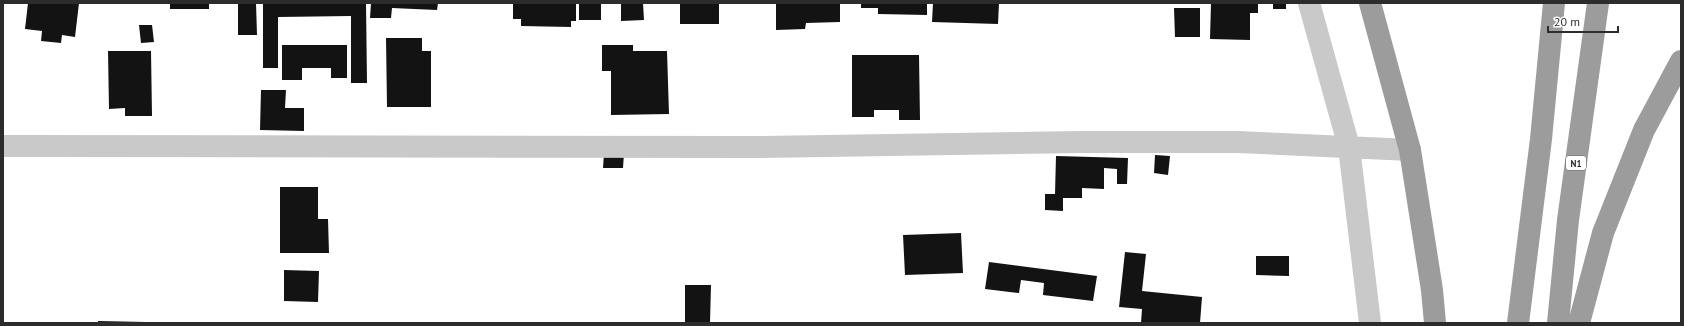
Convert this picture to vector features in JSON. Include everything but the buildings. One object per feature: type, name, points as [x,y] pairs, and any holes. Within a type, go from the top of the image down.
[{"type":"highway","points":[[1370,3],[1410,150],[1432,290],[1435,323]]},
{"type":"highway","points":[[1518,323],[1541,139],[1554,3]]},
{"type":"highway","name":"N1","points":[[1558,323],[1568,220],[1598,3]]},
{"type":"highway","points":[[1579,323],[1603,233],[1644,130],[1681,61]]},
{"type":"street","points":[[1309,3],[1349,147],[1370,323]]},
{"type":"street","points":[[3,146],[738,147],[1080,142],[1238,142],[1410,150]]}]
